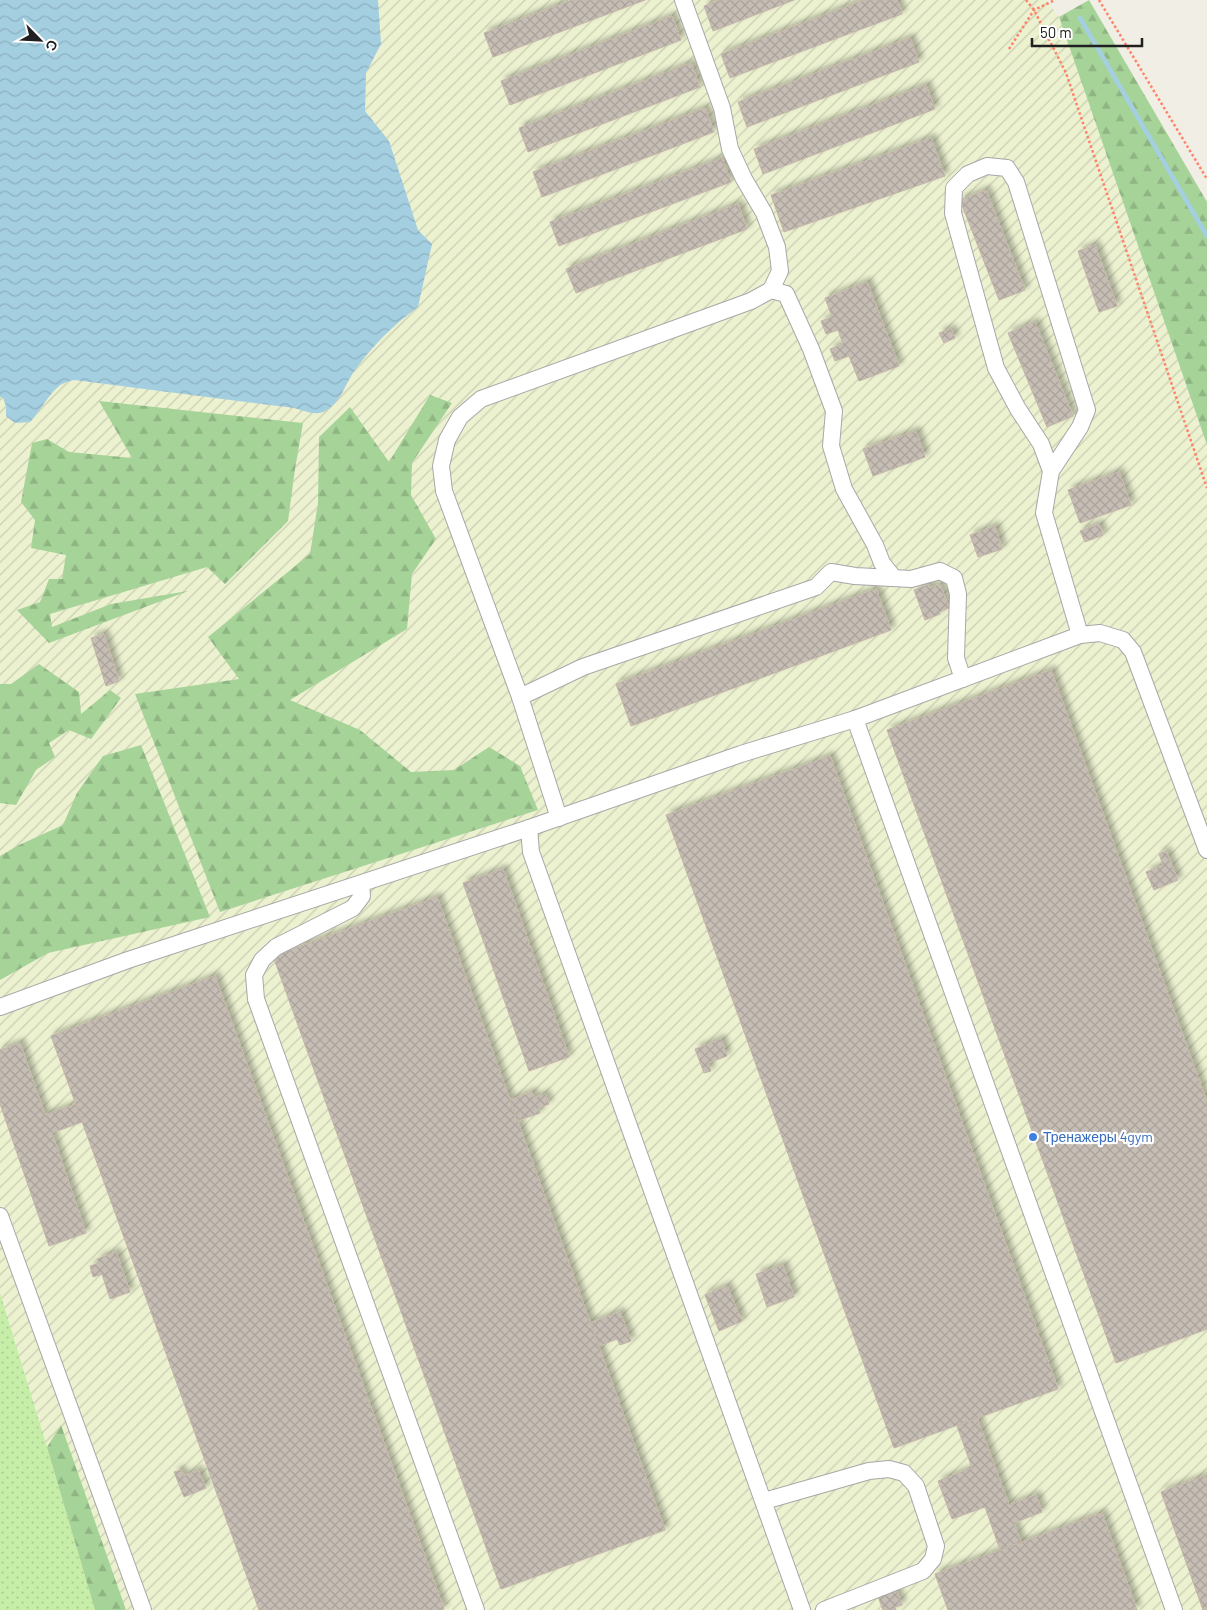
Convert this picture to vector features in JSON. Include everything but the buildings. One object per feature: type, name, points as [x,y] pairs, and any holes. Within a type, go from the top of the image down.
[{"type":"lane","points":[[559,818],[520,697],[444,490],[441,466],[447,440],[460,417],[481,399],[751,301],[771,290],[780,271],[777,247],[764,213],[744,179],[730,149],[722,108],[682,0]]},
{"type":"lane","points":[[1051,471],[1041,444],[1018,409],[996,368],[953,213],[954,188],[968,174],[987,166],[1008,168],[1016,182],[1087,410],[1080,427],[1051,471],[1044,513],[1080,635]]},
{"type":"lane","points":[[771,290],[786,294],[811,349],[834,411],[831,446],[844,490],[875,545],[882,563],[894,578]]},
{"type":"lane","points":[[520,697],[583,667],[816,587],[831,572],[855,576],[911,579],[940,571],[954,578],[958,594],[956,658],[962,679]]},
{"type":"lane","points":[[0,1007],[128,960],[559,818],[741,754],[855,719],[1080,635],[1100,633],[1123,640],[1134,652],[1207,850]]},
{"type":"lane","points":[[855,719],[1174,1610]]},
{"type":"lane","points":[[529,828],[531,852],[802,1610]]},
{"type":"lane","points":[[361,884],[362,896],[353,908],[276,947],[262,960],[254,975],[256,999],[476,1610]]},
{"type":"lane","points":[[0,1216],[143,1610]]},
{"type":"lane","points":[[764,1501],[869,1471],[889,1469],[904,1473],[916,1486],[936,1546],[933,1559],[922,1572],[824,1610]]},
{"type":"path","points":[[1026,0],[1034,10],[1066,73],[1207,488]]},
{"type":"path","points":[[1009,49],[1034,10],[1055,0]]},
{"type":"path","points":[[1099,0],[1207,179]]},
{"type":"green space","points":[[0,0],[1046,0],[1059,17],[1207,433],[1207,1610],[0,1610]]},
{"type":"green space","points":[[1089,0],[1207,202],[1207,445],[1059,17]]},
{"type":"green space","points":[[430,395],[452,403],[412,463],[411,495],[436,539],[412,574],[407,629],[290,700],[360,730],[411,772],[454,770],[489,747],[520,766],[538,810],[220,912],[135,694],[239,679],[208,637],[310,554],[318,503],[319,437],[350,407],[389,462]]},
{"type":"green space","points":[[99,401],[303,423],[288,521],[225,584],[207,567],[50,614],[52,627],[111,604],[188,591],[49,643],[17,610],[40,602],[49,579],[62,579],[66,555],[31,548],[35,520],[21,502],[32,443],[47,439],[69,452],[132,458]]},
{"type":"green space","points":[[39,664],[79,692],[81,714],[110,690],[121,698],[91,739],[69,730],[49,743],[55,757],[36,770],[16,805],[0,803],[0,684],[11,684]]},
{"type":"green space","points":[[141,745],[210,917],[48,953],[0,980],[0,856],[63,825],[77,793],[103,756]]},
{"type":"green space","points":[[0,1293],[47,1447],[95,1610],[0,1610]]},
{"type":"green space","points":[[61,1425],[126,1610],[95,1610],[47,1447]]},
{"type":"water","points":[[0,0],[378,0],[381,44],[366,73],[365,111],[389,141],[418,230],[432,244],[418,307],[391,329],[367,354],[332,406],[323,412],[315,413],[294,408],[74,380],[58,387],[30,422],[15,423],[6,416],[6,406],[3,398],[0,397]]},
{"type":"waterway","points":[[1080,18],[1207,236]]},
{"type":"place","name":"Тренажеры 4gym","points":[[1033,1137]]}]
